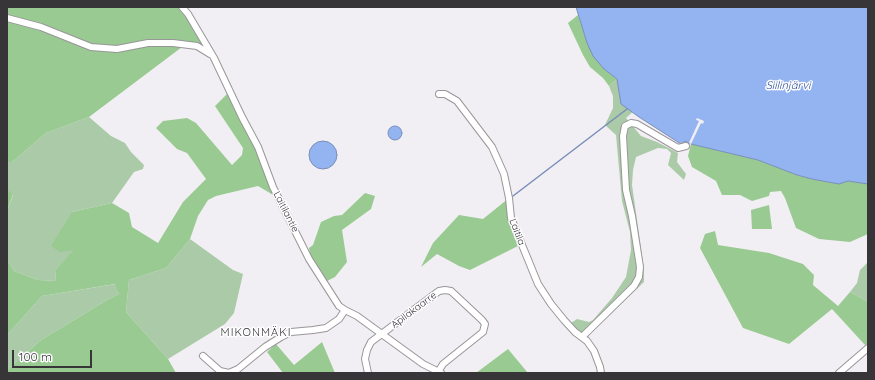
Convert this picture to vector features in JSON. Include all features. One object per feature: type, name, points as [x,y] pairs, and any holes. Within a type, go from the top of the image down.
[{"type":"street","name":"Laitilantie","points":[[182,7],[188,14],[214,58],[242,117],[258,146],[274,187],[309,259],[339,306],[357,316],[423,364],[439,372]]},
{"type":"street","points":[[7,18],[41,27],[91,47],[117,49],[148,43],[179,43],[197,46],[206,50],[214,58]]},
{"type":"street","name":"Laitila","points":[[439,94],[445,94],[457,101],[492,147],[504,174],[511,218],[538,284],[559,315],[587,341],[594,351],[601,373]]},
{"type":"street","points":[[582,337],[634,286],[639,277],[640,267],[632,216],[626,190],[623,136],[625,126],[631,123],[637,124],[678,148],[686,146]]},
{"type":"street","name":"Apilakaarre","points":[[382,334],[439,291],[451,291],[485,324],[483,332],[443,364],[439,372]]},
{"type":"street","points":[[203,356],[220,371],[229,373],[238,369],[265,347],[281,337],[291,332],[320,330],[326,328],[339,319],[345,310]]},
{"type":"street","points":[[368,373],[365,359],[366,350],[371,342],[382,334]]},
{"type":"street","points":[[840,373],[868,348]]},
{"type":"green space","points":[[7,7],[182,7],[210,54],[186,44],[89,117],[46,133],[12,162],[7,162]]},
{"type":"green space","points":[[576,7],[647,99],[626,118],[641,136],[657,142],[678,153],[677,162],[686,174],[684,180],[668,165],[671,153],[667,149],[658,148],[636,157],[632,185],[644,269],[644,282],[589,335],[587,341],[564,320],[571,323],[577,319],[589,322],[593,320],[612,298],[626,277],[631,250],[630,232],[622,201],[616,135],[605,125],[613,108],[613,96],[609,86],[617,79],[587,43]]},
{"type":"green space","points":[[578,15],[587,43],[604,69],[617,79],[609,86],[603,78],[590,67],[568,23]]},
{"type":"green space","points":[[230,91],[280,199],[258,186],[216,196],[208,200],[198,216],[190,239],[166,268],[129,280],[126,312],[168,359],[176,373],[7,373],[7,370],[41,340],[119,294],[115,284],[42,296],[7,335],[7,259],[14,271],[38,280],[56,281],[55,270],[74,250],[60,252],[51,246],[72,212],[112,203],[129,213],[132,227],[158,243],[183,202],[206,179],[187,153],[177,149],[156,128],[163,121],[187,118],[196,123],[232,165],[242,155],[243,148],[215,106]]},
{"type":"green space","points":[[89,117],[111,136],[125,143],[131,152],[144,165],[143,169],[134,172],[112,203],[72,212],[75,250],[55,270],[56,281],[38,280],[14,271],[7,259],[7,211],[13,195],[7,189],[7,162],[12,162],[46,133]]},
{"type":"green space","points":[[691,144],[758,160],[797,175],[812,179],[839,184],[847,181],[868,184],[868,234],[850,242],[819,239],[796,228],[781,191],[770,192],[769,196],[752,201],[740,195],[722,195],[716,181],[692,167],[688,156]]},
{"type":"green space","points":[[7,189],[13,194],[7,211]]},
{"type":"green space","points":[[365,193],[375,196],[371,209],[342,230],[347,262],[335,277],[327,281],[310,255],[309,248],[313,245],[321,222],[334,216],[342,215]]},
{"type":"green space","points":[[509,198],[511,218],[522,244],[470,270],[437,254],[421,267],[433,243],[459,215],[483,219]]},
{"type":"green space","points":[[769,205],[772,229],[752,229],[751,210]]},
{"type":"green space","points":[[715,231],[718,245],[769,253],[803,264],[814,275],[813,285],[838,306],[850,292],[868,302],[868,343],[865,345],[832,309],[789,344],[743,328],[700,248],[705,234]]},
{"type":"green space","points":[[190,239],[233,270],[243,274],[234,313],[225,324],[168,359],[126,312],[129,280],[166,268]]},
{"type":"green space","points":[[868,262],[868,302],[850,292],[857,283],[860,270]]},
{"type":"green space","points":[[116,284],[119,294],[41,340],[7,370],[7,335],[42,296]]},
{"type":"green space","points":[[322,342],[335,373],[283,373],[267,352],[276,344],[294,365]]},
{"type":"green space","points":[[508,349],[528,373],[476,373]]},
{"type":"water","name":"Siilinjärvi","points":[[576,7],[868,7],[868,184],[848,181],[839,184],[812,179],[797,175],[758,160],[691,144],[685,141],[681,144],[621,104],[617,79],[604,69],[593,56],[587,43]]},
{"type":"water","points":[[392,126],[398,126],[402,130],[402,136],[398,140],[392,140],[388,136],[388,130]]},
{"type":"water","points":[[323,141],[329,142],[333,145],[336,149],[336,161],[333,165],[329,168],[323,169],[317,168],[313,165],[310,161],[309,155],[310,149],[313,145],[317,142]]},
{"type":"pier","points":[[697,118],[704,121],[703,124],[701,123],[691,144],[689,143],[699,121],[696,120]]},
{"type":"waterway","points":[[513,196],[627,109]]},
{"type":"district","name":"MIKONMÄKI","points":[[256,333]]}]
